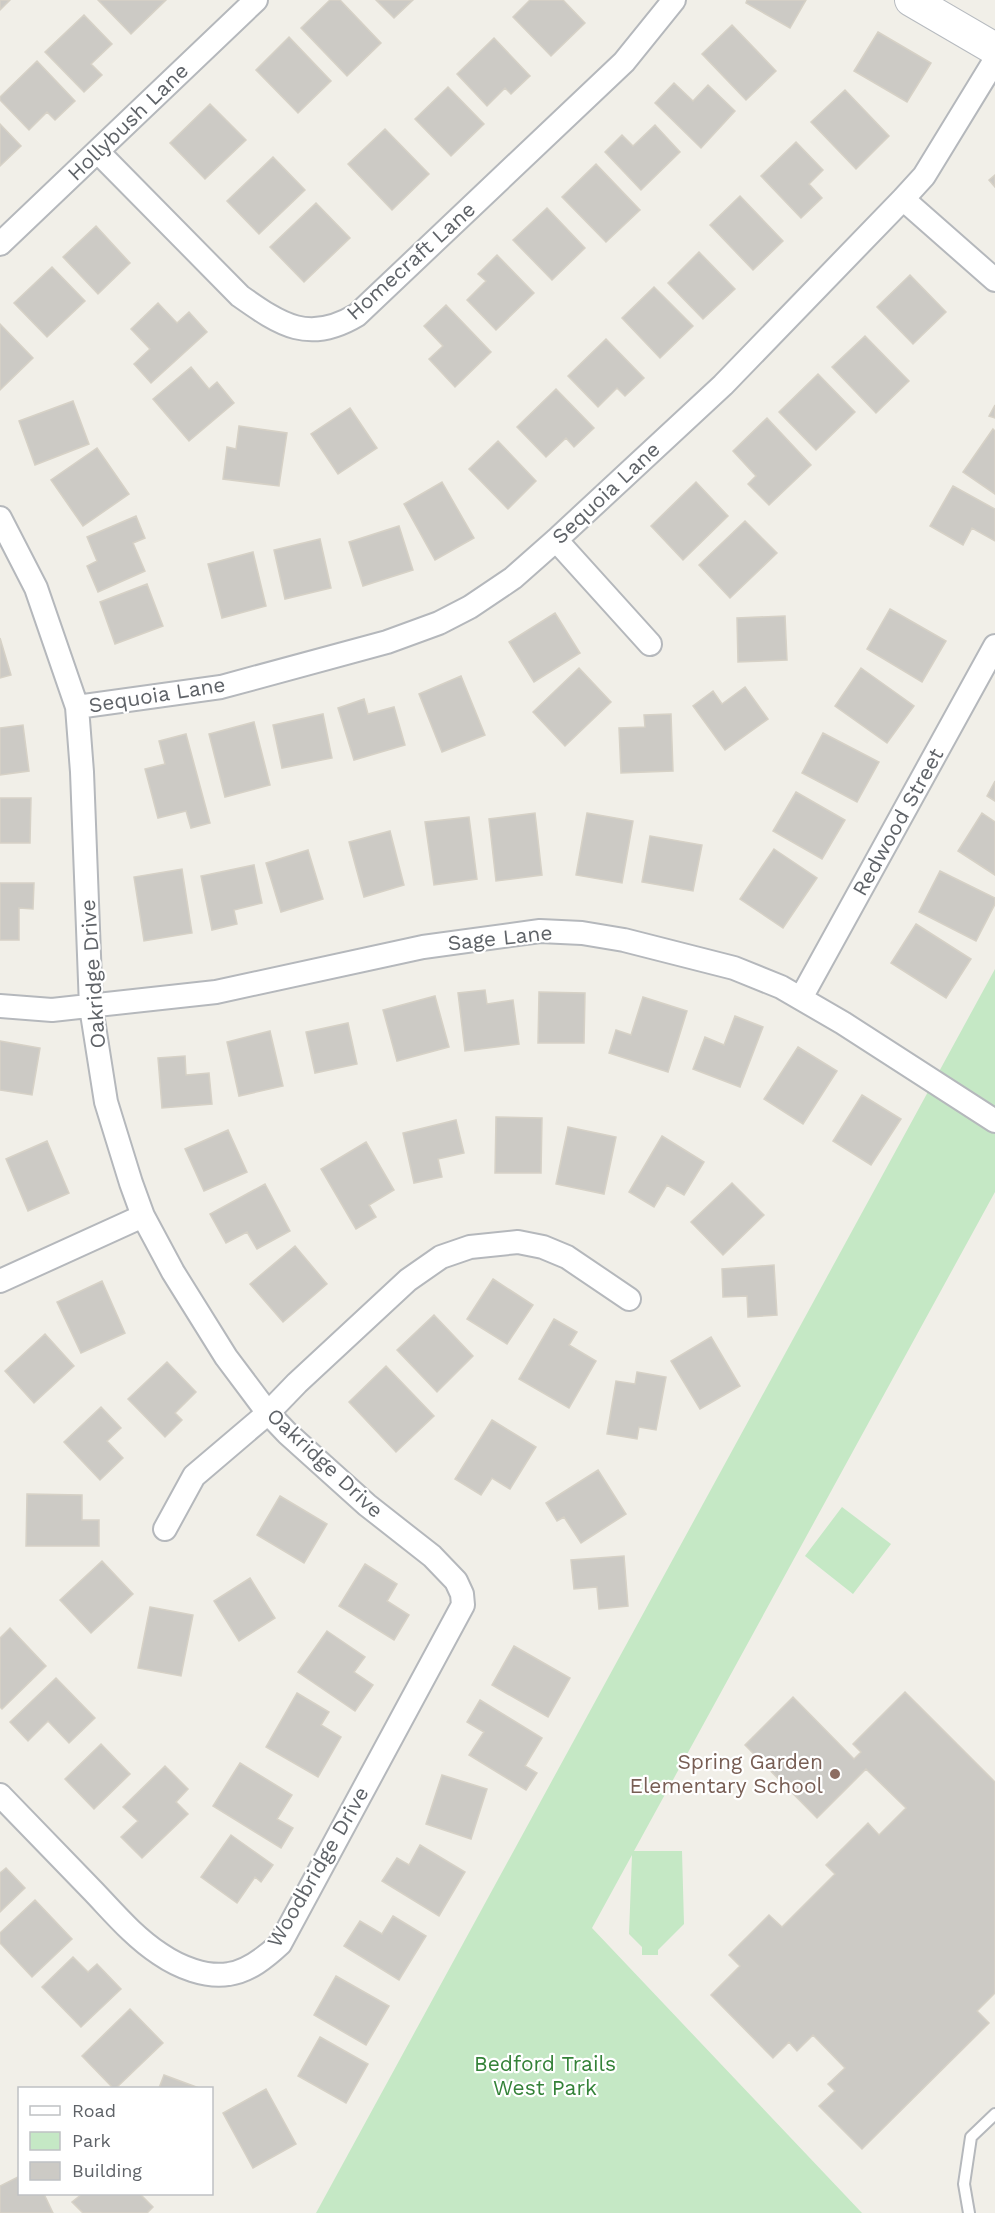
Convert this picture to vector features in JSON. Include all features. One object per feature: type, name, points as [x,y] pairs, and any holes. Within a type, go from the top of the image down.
[{"type":"main road","points":[[911,0],[995,49]]},
{"type":"street","name":"Hollybush Lane","points":[[0,244],[256,0]]},
{"type":"street","name":"Homecraft Lane","points":[[98,152],[240,296],[266,315],[293,327],[317,330],[342,324],[357,315],[624,62],[674,0]]},
{"type":"street","name":"Sequoia Lane","points":[[77,707],[221,687],[387,642],[439,623],[470,607],[513,578],[723,385],[903,199],[924,176],[995,60]]},
{"type":"street","points":[[903,199],[995,280]]},
{"type":"street","name":"Oakridge Drive","points":[[0,518],[36,588],[77,707],[91,1007],[106,1102],[131,1183],[144,1216],[172,1272],[226,1357],[268,1413],[367,1505],[432,1556],[448,1573]]},
{"type":"street","points":[[556,540],[650,645]]},
{"type":"street","name":"Redwood Street","points":[[801,998],[995,646]]},
{"type":"street","name":"Sage Lane","points":[[0,1006],[52,1010],[216,992],[423,947],[540,931],[582,933],[624,940],[734,968],[781,987],[995,1121]]},
{"type":"street","points":[[0,1281],[144,1216]]},
{"type":"street","points":[[165,1529],[194,1476],[268,1413],[408,1280],[441,1257],[470,1246],[518,1242],[543,1246],[567,1257],[629,1299]]},
{"type":"street","name":"Woodbridge Drive","points":[[0,1795],[129,1929],[159,1954],[182,1967],[205,1973],[228,1974],[246,1968],[268,1955],[280,1944],[463,1605],[462,1594],[456,1581],[448,1573]]},
{"type":"lane","points":[[969,2213],[964,2184],[971,2137],[995,2114]]},
{"type":"green space","name":"Bedford Trails West Park","points":[[995,969],[995,1192],[634,1851],[682,1851],[684,1924],[658,1950],[658,1955],[642,1955],[642,1947],[629,1934],[632,1855],[592,1928],[862,2213],[316,2213]]},
{"type":"green space","points":[[842,1507],[891,1544],[853,1594],[805,1556]]},
{"type":"building","points":[[0,0],[10,0],[0,10]]},
{"type":"building","points":[[98,0],[166,0],[131,34]]},
{"type":"building","points":[[330,0],[340,0],[381,43],[347,76],[301,28]]},
{"type":"building","points":[[376,0],[413,0],[394,18]]},
{"type":"building","points":[[530,0],[563,0],[585,23],[551,56],[513,17]]},
{"type":"building","points":[[747,0],[806,0],[790,28],[746,3]]},
{"type":"building","points":[[84,15],[112,44],[91,64],[102,75],[84,92],[45,52]]},
{"type":"building","points":[[732,25],[776,71],[746,100],[702,54]]},
{"type":"building","points":[[878,32],[931,63],[907,102],[854,71]]},
{"type":"building","points":[[289,37],[331,81],[298,113],[256,70]]},
{"type":"building","points":[[494,38],[530,76],[511,94],[505,88],[487,106],[457,74]]},
{"type":"building","points":[[37,61],[75,101],[55,120],[47,112],[29,130],[0,100],[0,97]]},
{"type":"building","points":[[674,83],[693,101],[708,85],[735,111],[701,148],[655,103]]},
{"type":"building","points":[[448,87],[484,124],[451,156],[415,119]]},
{"type":"building","points":[[845,90],[889,136],[856,169],[811,122]]},
{"type":"building","points":[[210,104],[246,140],[205,179],[170,143]]},
{"type":"building","points":[[0,124],[21,146],[0,166]]},
{"type":"building","points":[[655,125],[680,152],[641,190],[605,152],[622,135],[633,146]]},
{"type":"building","points":[[385,129],[429,174],[392,210],[348,164]]},
{"type":"building","points":[[796,142],[823,170],[809,184],[822,198],[801,218],[761,176]]},
{"type":"building","points":[[273,157],[305,190],[259,234],[227,201]]},
{"type":"building","points":[[596,164],[640,210],[606,242],[562,197]]},
{"type":"building","points":[[995,175],[995,187],[989,180]]},
{"type":"building","points":[[740,196],[783,241],[753,270],[710,225]]},
{"type":"building","points":[[316,203],[350,238],[304,282],[270,247]]},
{"type":"building","points":[[547,208],[585,248],[552,280],[513,240]]},
{"type":"building","points":[[96,226],[130,263],[98,294],[63,257]]},
{"type":"building","points":[[699,252],[735,289],[703,319],[668,283]]},
{"type":"building","points":[[497,255],[534,293],[496,330],[467,300],[486,281],[478,274]]},
{"type":"building","points":[[52,267],[85,301],[47,337],[14,303]]},
{"type":"building","points":[[910,275],[946,312],[913,344],[877,307]]},
{"type":"building","points":[[654,287],[693,326],[660,358],[622,318]]},
{"type":"building","points":[[158,303],[177,323],[189,312],[207,332],[151,383],[134,364],[150,349],[131,329]]},
{"type":"building","points":[[446,305],[491,352],[455,387],[429,359],[443,346],[424,326]]},
{"type":"building","points":[[0,324],[33,358],[0,390]]},
{"type":"building","points":[[865,336],[909,381],[876,413],[832,367]]},
{"type":"building","points":[[606,339],[644,378],[625,396],[617,388],[598,407],[568,376]]},
{"type":"building","points":[[191,367],[209,389],[217,382],[234,403],[189,441],[153,399]]},
{"type":"building","points":[[818,374],[855,412],[816,450],[779,412]]},
{"type":"building","points":[[556,389],[594,428],[574,447],[566,438],[546,457],[517,427]]},
{"type":"building","points":[[73,401],[89,444],[35,465],[19,421]]},
{"type":"building","points":[[995,405],[995,418],[989,416]]},
{"type":"building","points":[[350,408],[377,448],[338,474],[311,434]]},
{"type":"building","points":[[767,418],[811,465],[769,505],[748,484],[756,476],[733,451]]},
{"type":"building","points":[[239,426],[287,433],[279,486],[223,479],[227,447],[236,449]]},
{"type":"building","points":[[993,429],[995,431],[995,494],[963,472]]},
{"type":"building","points":[[498,441],[536,481],[508,509],[469,469]]},
{"type":"building","points":[[97,448],[129,494],[83,526],[51,480]]},
{"type":"building","points":[[442,482],[474,538],[435,560],[404,504]]},
{"type":"building","points":[[696,482],[728,516],[683,560],[651,526]]},
{"type":"building","points":[[953,486],[995,509],[995,541],[972,528],[963,545],[930,526]]},
{"type":"building","points":[[136,516],[145,538],[133,543],[145,571],[98,592],[87,566],[97,561],[87,537]]},
{"type":"building","points":[[745,521],[777,553],[730,598],[699,565]]},
{"type":"building","points":[[399,526],[413,570],[363,586],[349,542]]},
{"type":"building","points":[[320,539],[331,588],[285,599],[274,550]]},
{"type":"building","points":[[253,552],[266,606],[222,618],[208,564]]},
{"type":"building","points":[[147,584],[163,626],[115,644],[100,602]]},
{"type":"building","points":[[890,609],[946,641],[922,682],[867,649]]},
{"type":"building","points":[[555,613],[580,653],[534,682],[509,642]]},
{"type":"building","points":[[785,616],[787,660],[738,662],[737,618]]},
{"type":"building","points":[[0,638],[11,675],[0,678]]},
{"type":"building","points":[[579,668],[611,702],[565,746],[533,712]]},
{"type":"building","points":[[861,668],[914,706],[887,743],[835,706]]},
{"type":"building","points":[[461,676],[485,735],[442,752],[419,694]]},
{"type":"building","points":[[745,687],[768,719],[725,750],[693,706],[713,691],[722,704]]},
{"type":"building","points":[[364,699],[368,714],[394,707],[405,745],[354,760],[338,708]]},
{"type":"building","points":[[323,714],[332,758],[282,768],[273,725]]},
{"type":"building","points":[[671,714],[673,771],[621,773],[619,728],[645,727],[644,715]]},
{"type":"building","points":[[254,722],[270,785],[225,797],[209,734]]},
{"type":"building","points":[[23,725],[29,771],[0,775],[0,728]]},
{"type":"building","points":[[823,733],[879,762],[857,802],[802,773]]},
{"type":"building","points":[[186,734],[210,823],[191,828],[186,811],[158,818],[145,769],[165,764],[159,741]]},
{"type":"building","points":[[995,781],[995,801],[987,796]]},
{"type":"building","points":[[796,792],[845,820],[822,859],[773,831]]},
{"type":"building","points":[[0,798],[31,798],[30,843],[0,843]]},
{"type":"building","points":[[535,813],[542,875],[496,881],[489,819]]},
{"type":"building","points":[[587,813],[633,821],[622,883],[576,875]]},
{"type":"building","points":[[982,813],[995,822],[995,875],[958,851]]},
{"type":"building","points":[[469,817],[477,879],[434,885],[425,822]]},
{"type":"building","points":[[390,831],[404,885],[364,897],[349,842]]},
{"type":"building","points":[[650,836],[702,845],[693,891],[642,882]]},
{"type":"building","points":[[774,849],[817,878],[783,928],[740,899]]},
{"type":"building","points":[[308,850],[323,899],[281,912],[266,863]]},
{"type":"building","points":[[254,865],[262,903],[234,910],[237,924],[212,930],[201,876]]},
{"type":"building","points":[[182,869],[192,933],[144,941],[134,877]]},
{"type":"building","points":[[940,871],[995,898],[995,904],[976,941],[919,912]]},
{"type":"building","points":[[0,883],[34,883],[33,909],[19,908],[19,940],[0,940]]},
{"type":"building","points":[[916,924],[971,959],[946,998],[891,963]]},
{"type":"building","points":[[485,990],[487,1004],[513,1000],[519,1044],[465,1051],[458,993]]},
{"type":"building","points":[[539,992],[585,993],[584,1043],[538,1043]]},
{"type":"building","points":[[435,996],[449,1047],[397,1061],[383,1010]]},
{"type":"building","points":[[643,997],[687,1011],[668,1072],[609,1053],[616,1030],[631,1035]]},
{"type":"building","points":[[735,1016],[763,1027],[740,1087],[693,1069],[705,1037],[724,1045]]},
{"type":"building","points":[[348,1023],[357,1064],[315,1073],[306,1032]]},
{"type":"building","points":[[270,1031],[283,1086],[239,1096],[227,1042]]},
{"type":"building","points":[[0,1041],[40,1048],[32,1095],[0,1090]]},
{"type":"building","points":[[798,1047],[837,1071],[803,1124],[764,1099]]},
{"type":"building","points":[[185,1056],[186,1075],[209,1073],[212,1104],[162,1108],[158,1058]]},
{"type":"building","points":[[862,1095],[901,1119],[871,1165],[833,1141]]},
{"type":"building","points":[[496,1117],[542,1118],[541,1173],[495,1173]]},
{"type":"building","points":[[456,1120],[464,1153],[438,1159],[442,1177],[414,1183],[403,1133]]},
{"type":"building","points":[[568,1127],[616,1137],[604,1194],[556,1184]]},
{"type":"building","points":[[228,1130],[247,1172],[204,1191],[185,1149]]},
{"type":"building","points":[[662,1136],[704,1162],[684,1195],[667,1185],[654,1207],[629,1192]]},
{"type":"building","points":[[47,1141],[69,1193],[28,1211],[6,1159]]},
{"type":"building","points":[[366,1142],[394,1190],[369,1205],[376,1217],[356,1229],[321,1169]]},
{"type":"building","points":[[732,1183],[764,1215],[723,1255],[691,1222]]},
{"type":"building","points":[[265,1184],[290,1231],[257,1249],[247,1232],[226,1243],[210,1214]]},
{"type":"building","points":[[295,1246],[327,1284],[283,1322],[250,1284]]},
{"type":"building","points":[[774,1265],[777,1315],[748,1317],[747,1296],[723,1297],[722,1269]]},
{"type":"building","points":[[493,1279],[533,1305],[507,1344],[467,1319]]},
{"type":"building","points":[[102,1281],[125,1333],[81,1353],[57,1302]]},
{"type":"building","points":[[434,1315],[473,1356],[437,1392],[397,1350]]},
{"type":"building","points":[[554,1319],[577,1332],[569,1345],[596,1361],[569,1408],[519,1379]]},
{"type":"building","points":[[45,1334],[74,1366],[34,1403],[5,1371]]},
{"type":"building","points":[[711,1337],[740,1386],[700,1409],[671,1361]]},
{"type":"building","points":[[167,1362],[196,1392],[175,1413],[182,1420],[165,1437],[128,1399]]},
{"type":"building","points":[[386,1366],[434,1416],[396,1452],[349,1402]]},
{"type":"building","points":[[637,1372],[666,1377],[656,1430],[639,1427],[637,1439],[607,1434],[616,1381],[635,1384]]},
{"type":"building","points":[[101,1407],[121,1428],[107,1441],[123,1458],[100,1480],[64,1442]]},
{"type":"building","points":[[492,1420],[536,1447],[510,1489],[492,1478],[481,1495],[455,1479]]},
{"type":"building","points":[[598,1470],[626,1514],[581,1543],[564,1517],[557,1521],[546,1503]]},
{"type":"building","points":[[27,1494],[82,1495],[82,1520],[99,1520],[99,1546],[26,1546]]},
{"type":"building","points":[[280,1496],[327,1524],[304,1563],[257,1535]]},
{"type":"building","points":[[624,1556],[628,1606],[599,1609],[597,1587],[574,1589],[571,1560]]},
{"type":"building","points":[[102,1561],[133,1594],[91,1633],[60,1600]]},
{"type":"building","points":[[365,1564],[397,1584],[387,1601],[409,1615],[394,1640],[339,1606]]},
{"type":"building","points":[[250,1578],[275,1618],[239,1641],[214,1601]]},
{"type":"building","points":[[150,1607],[193,1615],[181,1676],[138,1668]]},
{"type":"building","points":[[10,1628],[46,1666],[2,1709],[0,1707],[0,1638]]},
{"type":"building","points":[[327,1631],[365,1657],[354,1672],[373,1685],[355,1711],[298,1672]]},
{"type":"building","points":[[514,1646],[570,1678],[548,1717],[492,1685]]},
{"type":"building","points":[[56,1678],[95,1718],[69,1743],[48,1721],[28,1741],[10,1722]]},
{"type":"building","points":[[905,1692],[995,1782],[995,1993],[977,2011],[989,2023],[862,2149],[819,2106],[835,2091],[828,2084],[845,2068],[813,2035],[797,2051],[789,2042],[773,2058],[711,1995],[740,1966],[729,1955],[769,1915],[782,1927],[835,1874],[826,1865],[868,1823],[879,1835],[906,1808],[866,1769],[817,1818],[745,1745],[793,1697],[854,1759],[861,1752],[853,1744]]},
{"type":"building","points":[[297,1693],[329,1712],[321,1725],[341,1737],[318,1777],[266,1747]]},
{"type":"building","points":[[480,1700],[542,1738],[525,1766],[537,1773],[526,1790],[469,1755],[484,1732],[467,1722]]},
{"type":"building","points":[[101,1744],[130,1774],[94,1809],[65,1779]]},
{"type":"building","points":[[240,1763],[292,1795],[277,1819],[293,1828],[281,1848],[213,1806]]},
{"type":"building","points":[[165,1766],[188,1789],[176,1802],[188,1814],[142,1858],[121,1837],[138,1821],[123,1807]]},
{"type":"building","points":[[442,1775],[487,1789],[471,1839],[426,1824]]},
{"type":"building","points":[[231,1835],[273,1865],[261,1882],[255,1877],[237,1903],[201,1877]]},
{"type":"building","points":[[420,1845],[465,1872],[439,1916],[382,1881],[397,1858],[409,1865]]},
{"type":"building","points":[[6,1868],[25,1888],[0,1912],[0,1873]]},
{"type":"building","points":[[35,1900],[72,1939],[32,1977],[0,1943],[0,1933]]},
{"type":"building","points":[[393,1916],[426,1936],[399,1980],[344,1946],[360,1921],[382,1934]]},
{"type":"building","points":[[73,1957],[88,1972],[97,1964],[121,1989],[81,2027],[42,1987]]},
{"type":"building","points":[[336,1976],[389,2006],[366,2045],[314,2015]]},
{"type":"building","points":[[130,2009],[163,2043],[117,2087],[112,2087],[82,2056]]},
{"type":"building","points":[[320,2037],[368,2064],[346,2103],[298,2076]]},
{"type":"building","points":[[164,2075],[196,2087],[159,2087]]},
{"type":"building","points":[[266,2089],[296,2144],[253,2168],[223,2113]]},
{"type":"building","points":[[18,2177],[18,2195],[44,2195],[53,2213],[0,2213],[0,2186]]},
{"type":"building","points":[[81,2195],[141,2195],[153,2207],[147,2213],[83,2213],[72,2202]]},
{"type":"place","name":"Spring Garden Elementary School","points":[[835,1774]]}]
